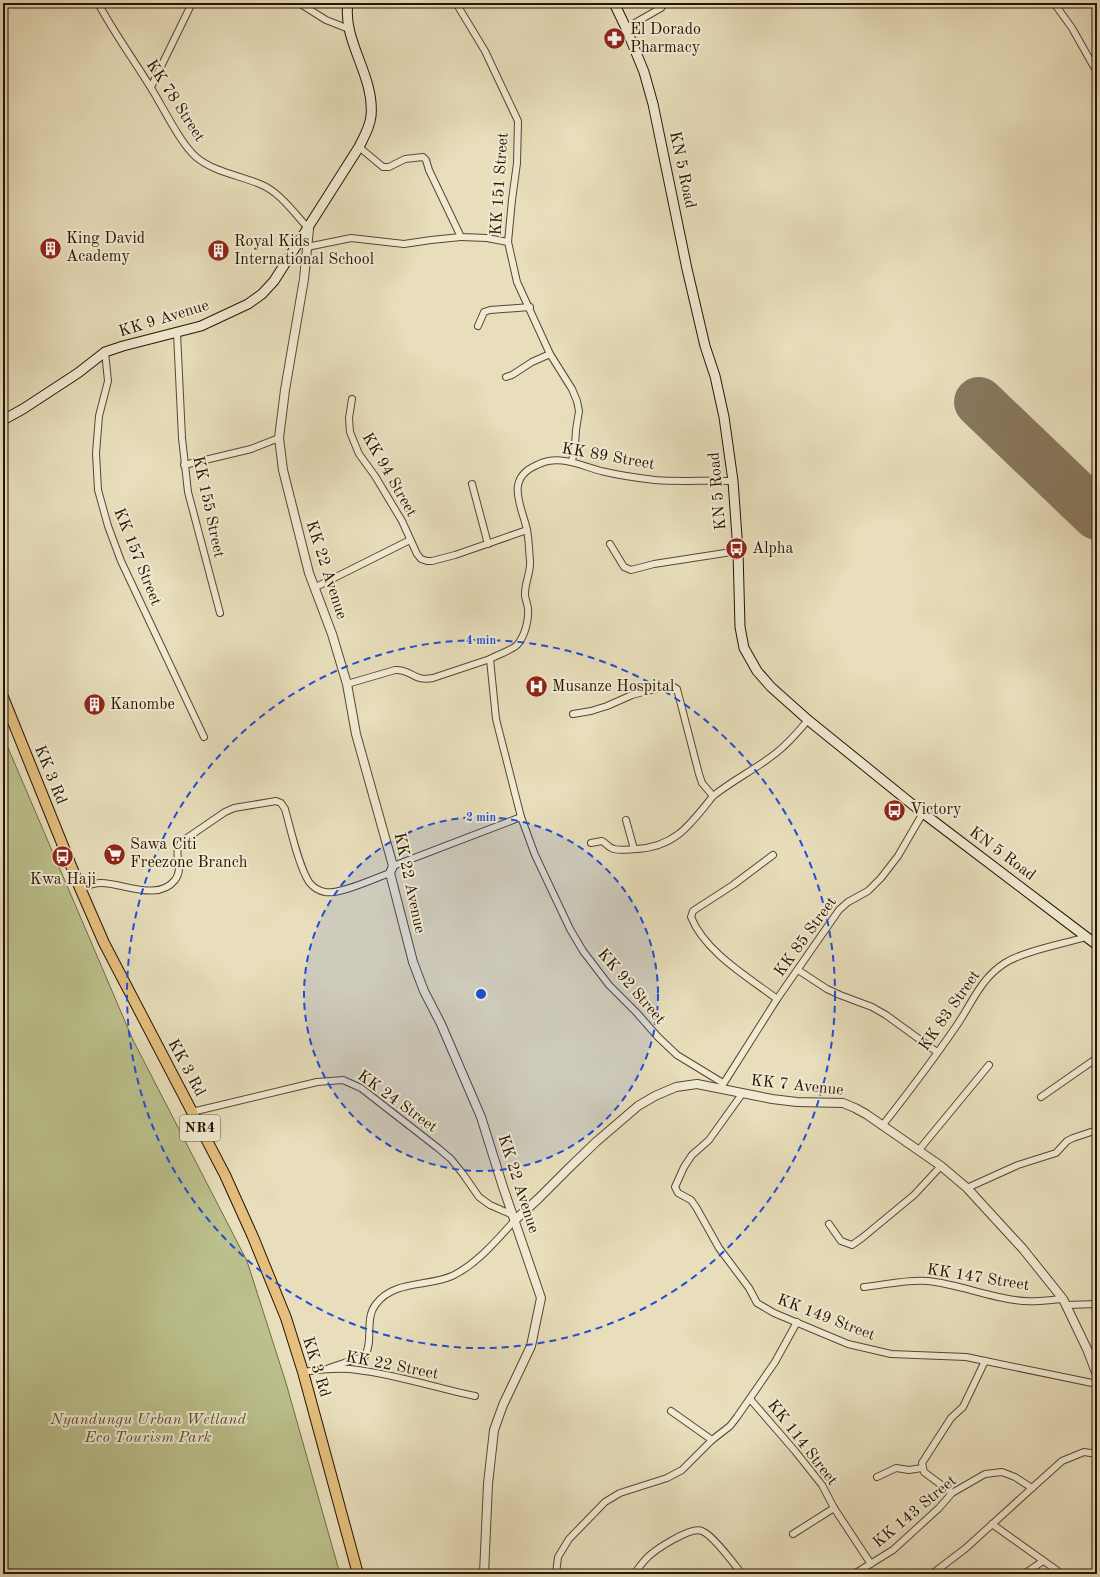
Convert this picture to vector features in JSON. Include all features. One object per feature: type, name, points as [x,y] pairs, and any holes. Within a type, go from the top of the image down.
[{"type":"highway","name":"KK 3 Rd","points":[[3,697],[80,888],[111,956],[225,1175],[286,1318],[303,1372],[358,1574]]},
{"type":"main road","name":"KK 9 Avenue","points":[[3,420],[23,409],[78,373],[105,352],[201,326],[248,304],[262,294],[274,281],[309,229],[359,147],[368,126],[371,106],[369,90],[349,29],[347,10],[348,3]]},
{"type":"main road","name":"KN 5 Road","points":[[614,3],[644,72],[658,125],[687,269],[705,346],[715,376],[723,410],[733,481],[738,551],[740,627],[744,648],[757,671],[808,720],[923,813],[1097,945]]},
{"type":"street","name":"KK 78 Street","points":[[98,3],[109,24],[151,87],[186,146],[195,156],[218,170],[261,184],[271,191],[309,229]]},
{"type":"street","points":[[151,87],[192,3]]},
{"type":"street","points":[[299,3],[326,20],[349,29]]},
{"type":"street","name":"KK 151 Street","points":[[456,3],[485,51],[518,121],[518,163],[512,200],[508,242],[517,282],[530,307],[550,354],[577,400],[579,411],[572,461]]},
{"type":"street","points":[[626,28],[661,8],[665,3]]},
{"type":"street","points":[[1054,3],[1072,28],[1094,67],[1097,69]]},
{"type":"street","points":[[359,147],[383,167],[389,167],[405,159],[423,157],[426,160],[429,170],[461,237]]},
{"type":"street","name":"KK 22 Avenue","points":[[309,229],[304,279],[284,390],[279,438],[283,470],[314,588],[332,634],[347,684],[356,734],[413,962],[424,991],[481,1117],[541,1298],[531,1346],[503,1404],[494,1430],[485,1522],[484,1574]]},
{"type":"street","points":[[307,247],[351,238],[404,244],[461,237],[487,238],[508,242]]},
{"type":"street","points":[[478,326],[484,312],[490,310],[530,307]]},
{"type":"street","name":"KK 155 Street","points":[[176,333],[184,465],[188,492],[220,613]]},
{"type":"street","name":"KK 157 Street","points":[[105,352],[108,381],[99,416],[96,453],[98,490],[108,526],[121,561],[204,738]]},
{"type":"street","points":[[506,377],[512,375],[532,362],[550,354]]},
{"type":"street","name":"KK 94 Street","points":[[352,399],[349,418],[350,432],[359,454],[375,476],[402,521],[410,540],[421,559],[427,561],[455,555],[527,530]]},
{"type":"street","points":[[184,465],[251,449],[279,438]]},
{"type":"street","name":"KK 89 Street","points":[[490,659],[516,647],[520,641],[528,618],[528,608],[525,596],[530,563],[527,530],[518,501],[517,490],[520,479],[527,471],[537,464],[553,460],[572,461],[601,471],[655,480],[733,481]]},
{"type":"street","points":[[472,484],[488,544]]},
{"type":"street","name":"KK 94 Street","points":[[314,588],[410,540]]},
{"type":"street","points":[[610,544],[624,567],[631,570],[654,564],[738,551]]},
{"type":"street","points":[[347,684],[396,670],[402,670],[416,678],[424,680],[490,659]]},
{"type":"street","name":"KK 92 Street","points":[[490,659],[496,719],[521,817],[535,855],[570,929],[582,951],[609,985],[664,1043],[677,1055],[722,1085]]},
{"type":"street","points":[[573,714],[597,709],[639,693],[666,686],[672,686],[677,689],[702,783],[713,796]]},
{"type":"street","points":[[591,843],[602,841],[612,849],[634,849],[656,846],[669,842],[679,835],[713,796],[724,787],[776,753],[793,738],[808,720]]},
{"type":"street","points":[[80,888],[101,883],[144,891],[156,890],[168,886],[175,880],[179,872],[179,862],[176,853],[178,845],[184,840],[225,812],[234,808],[276,800],[281,803],[285,809],[301,862],[310,883],[316,889],[325,892],[338,891],[521,817]]},
{"type":"street","name":"KK 85 Street","points":[[722,1085],[777,999],[839,910],[848,902],[868,891],[881,878],[898,856],[923,813]]},
{"type":"street","points":[[626,820],[634,849]]},
{"type":"street","points":[[773,855],[733,885],[699,907],[694,911],[691,917],[694,925],[710,945],[729,964],[777,999]]},
{"type":"street","name":"KK 83 Street","points":[[882,1126],[927,1068],[958,1023],[980,986],[995,970],[1018,957],[1086,937]]},
{"type":"street","points":[[798,970],[827,989],[886,1014],[937,1052]]},
{"type":"street","points":[[1041,1097],[1097,1058]]},
{"type":"street","points":[[918,1150],[989,1065]]},
{"type":"street","name":"KK 24 Street","points":[[192,1112],[317,1082],[343,1080],[361,1088],[438,1148],[451,1159],[479,1197],[494,1208],[514,1218]]},
{"type":"street","name":"KK 7 Avenue","points":[[514,1218],[538,1199],[568,1168],[638,1106],[655,1096],[676,1087],[696,1084],[722,1085],[742,1094],[797,1102],[843,1103],[856,1108],[918,1150],[941,1166],[967,1188],[1023,1249],[1065,1302],[1087,1349],[1097,1375]]},
{"type":"street","name":"KK 149 Street","points":[[742,1094],[709,1140],[692,1156],[684,1168],[675,1190],[691,1200],[719,1248],[749,1288],[757,1303],[774,1313],[848,1344],[891,1354],[966,1357],[1097,1384]]},
{"type":"street","points":[[967,1188],[1018,1165],[1056,1153],[1073,1138],[1097,1130]]},
{"type":"street","points":[[829,1224],[841,1241],[852,1245],[914,1195],[941,1166]]},
{"type":"street","points":[[330,1368],[365,1356],[368,1351],[370,1318],[372,1310],[377,1302],[392,1290],[452,1276],[492,1246],[514,1218]]},
{"type":"street","name":"KK 147 Street","points":[[864,1287],[926,1281],[945,1283],[966,1290],[1015,1300],[1097,1304]]},
{"type":"street","name":"KK 114 Street","points":[[556,1574],[558,1557],[569,1539],[605,1502],[620,1493],[667,1478],[682,1470],[712,1440],[730,1426],[775,1362],[796,1322]]},
{"type":"street","points":[[952,1493],[924,1472],[922,1463],[951,1418],[963,1407],[985,1361]]},
{"type":"street","name":"KK 22 Street","points":[[303,1372],[330,1368],[372,1372],[475,1396]]},
{"type":"street","name":"KK 114 Street","points":[[750,1399],[818,1480],[834,1508],[871,1564]]},
{"type":"street","points":[[671,1411],[712,1440]]},
{"type":"street","points":[[932,1574],[966,1548],[1062,1461],[1084,1452],[1097,1454]]},
{"type":"street","points":[[877,1477],[896,1468],[909,1470],[922,1468]]},
{"type":"street","name":"KK 143 Street","points":[[854,1574],[893,1550],[917,1530],[952,1493],[985,1474],[1002,1472],[1015,1477],[1032,1488]]},
{"type":"street","points":[[793,1534],[834,1508]]},
{"type":"street","points":[[992,1524],[1062,1574]]},
{"type":"street","points":[[634,1574],[646,1558],[666,1544],[691,1531],[702,1530],[710,1536],[742,1574]]},
{"type":"street","points":[[1024,1574],[1043,1561]]},
{"type":"green space","name":"Nyandungu Urban Wetland Eco Tourism Park","points":[[3,736],[133,1040],[247,1261],[286,1383],[340,1574],[3,1574]]},
{"type":"runway","points":[[979,402],[1097,515]]},
{"type":"place","name":"El Dorado Pharmacy","points":[[614,39]]},
{"type":"place","name":"King David Academy","points":[[50,248]]},
{"type":"place","name":"Royal Kids International School","points":[[219,251]]},
{"type":"place","name":"Alpha","points":[[737,549]]},
{"type":"place","name":"Musanze Hospital","points":[[536,687]]},
{"type":"place","name":"Kanombe","points":[[94,705]]},
{"type":"place","name":"Victory","points":[[895,810]]},
{"type":"place","name":"Sawa Citi Freezone Branch","points":[[114,854]]},
{"type":"place","name":"Kwa Haji","points":[[63,856]]}]
